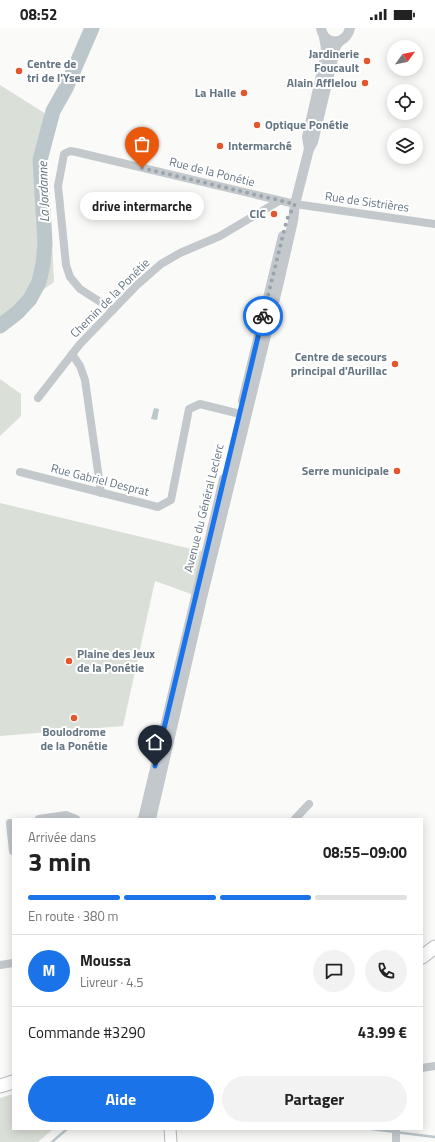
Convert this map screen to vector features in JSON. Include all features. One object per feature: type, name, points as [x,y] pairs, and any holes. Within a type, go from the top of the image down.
[{"type":"main road","points":[[423,956],[435,947]]},
{"type":"main road","points":[[0,1086],[12,1082]]},
{"type":"main road","points":[[170,1130],[171,1142]]},
{"type":"street","name":"Avenue du Général Leclerc","points":[[151,818],[202,598],[280,278],[293,221],[295,204],[309,149],[313,142],[336,46],[347,36],[350,28]]},
{"type":"street","name":"Avenue du Général Leclerc","points":[[322,32],[332,41],[340,41]]},
{"type":"street","name":"Avenue du Général Leclerc","points":[[309,149],[306,137],[326,48],[322,32]]},
{"type":"street","name":"Rue de la Ponétie","points":[[113,310],[80,289],[70,277],[66,265],[58,186],[64,154],[76,152],[295,204]]},
{"type":"street","name":"Chemin de la Ponétie","points":[[38,398],[80,344],[137,284],[161,264],[180,253],[220,236],[279,201]]},
{"type":"street","name":"Avenue du Général Leclerc","points":[[143,818],[287,219],[295,204]]},
{"type":"street","name":"Rue de Sistrières","points":[[295,204],[435,224]]},
{"type":"street","points":[[72,354],[80,366],[85,380],[101,493]]},
{"type":"street","name":"Rue Gabriel Desprat","points":[[20,472],[158,507],[171,500],[189,409],[200,404],[240,414]]},
{"type":"street","points":[[296,818],[309,804]]},
{"type":"street","points":[[46,818],[66,815],[74,818]]},
{"type":"street","points":[[12,822],[10,823],[12,842]]},
{"type":"street","points":[[0,965],[12,963]]},
{"type":"street","points":[[423,1068],[435,1066]]},
{"type":"street","points":[[396,1130],[396,1142]]},
{"type":"shaded area","points":[[0,85],[46,114],[54,282],[0,321]]},
{"type":"shaded area","points":[[0,379],[21,394],[21,416],[0,436]]},
{"type":"shaded area","points":[[154,408],[159,409],[157,420],[151,419]]},
{"type":"shaded area","name":"Plaine des Jeux de la Ponétie","points":[[0,503],[204,552],[194,595],[155,581],[123,726],[0,736]]},
{"type":"shaded area","points":[[12,1094],[12,1130],[52,1130],[38,1142],[0,1142],[0,1098]]},
{"type":"waterway","name":"La Jordanne","points":[[0,326],[18,312],[30,299],[39,282],[43,264],[45,243],[40,160],[53,111],[66,88],[92,28]]},
{"type":"waterway","points":[[52,1142],[66,1130]]},
{"type":"waterway","points":[[379,1130],[435,1137]]},
{"type":"way so far","points":[[142,168],[295,204],[287,219],[263,316]]},
{"type":"place","name":"Jardinerie Foucault","points":[[367,61]]},
{"type":"place","name":"Centre de tri de l'Yser","points":[[19,71]]},
{"type":"place","name":"Alain Afflelou","points":[[365,83]]},
{"type":"place","name":"La Halle","points":[[244,93]]},
{"type":"place","name":"Optique Ponétie","points":[[257,125]]},
{"type":"place","name":"Intermarché","points":[[220,146]]},
{"type":"place","name":"drive intermarche","points":[[142,168]]},
{"type":"place","name":"CIC","points":[[274,214]]},
{"type":"place","name":"Centre de secours principal d'Aurillac","points":[[395,364]]},
{"type":"place","name":"Serre municipale","points":[[397,471]]},
{"type":"place","name":"Plaine des Jeux de la Ponétie","points":[[69,661]]},
{"type":"place","name":"Boulodrome de la Ponétie","points":[[74,718]]},
{"type":"route","points":[[155,766],[263,316]]}]
